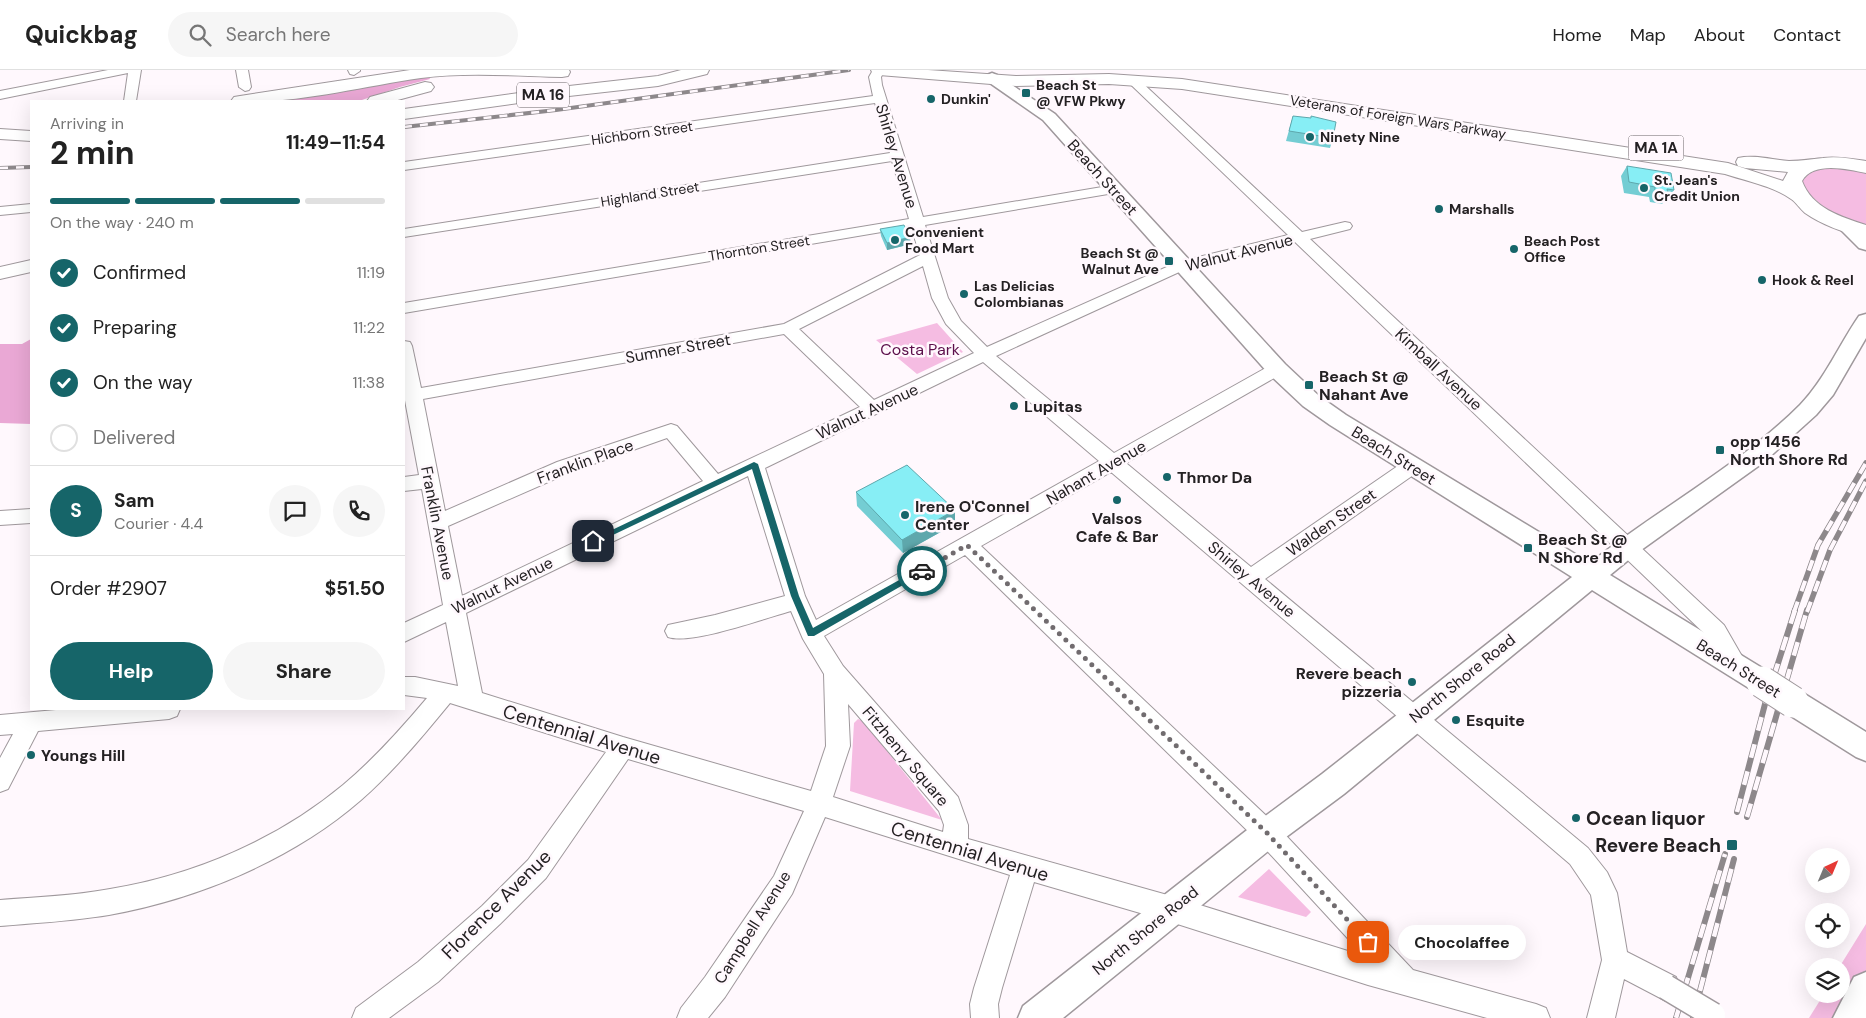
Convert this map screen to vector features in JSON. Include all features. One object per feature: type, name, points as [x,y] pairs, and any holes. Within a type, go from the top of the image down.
[{"type":"highway","points":[[400,100],[445,89],[491,82],[565,74],[602,76],[638,70]]},
{"type":"highway","points":[[379,100],[411,90],[452,81],[488,76],[565,74],[682,76],[701,70]]},
{"type":"highway","name":"Veterans of Foreign Wars Parkway","points":[[992,78],[1025,73],[1082,70]]},
{"type":"highway","name":"Veterans of Foreign Wars Parkway","points":[[1113,70],[1202,78],[1759,165],[1806,167]]},
{"type":"highway","name":"MA 16","points":[[243,94],[417,74],[476,71],[565,74]]},
{"type":"highway","name":"Veterans of Foreign Wars Parkway","points":[[882,72],[1025,81],[1081,79],[1132,80],[1182,84],[1728,169],[1774,184],[1798,195]]},
{"type":"highway","name":"MA 16","points":[[405,114],[569,91],[652,82],[682,76]]},
{"type":"highway","points":[[0,121],[30,123]]},
{"type":"highway","points":[[0,134],[30,136]]},
{"type":"highway","name":"MA 1A","points":[[1806,167],[1828,163],[1862,166]]},
{"type":"highway","points":[[1798,195],[1792,181],[1794,175],[1806,167]]},
{"type":"highway","name":"MA 1A","points":[[1798,195],[1817,211],[1845,225],[1866,232]]},
{"type":"highway","points":[[0,265],[30,258]]},
{"type":"highway","points":[[0,273],[30,266]]},
{"type":"main road","name":"Beach Street","points":[[992,78],[1049,117],[1277,370],[1324,410],[1736,665],[1866,748]]},
{"type":"main road","points":[[1845,225],[1866,244]]},
{"type":"main road","name":"North Shore Road","points":[[1035,1018],[1267,833],[1333,784],[1628,546],[1756,456],[1808,410],[1838,369],[1866,320]]},
{"type":"main road","points":[[1850,1018],[1866,989]]},
{"type":"street","points":[[0,96],[79,75],[126,70]]},
{"type":"street","points":[[130,100],[135,70]]},
{"type":"street","points":[[242,70],[243,94]]},
{"type":"street","name":"Shirley Avenue","points":[[882,72],[875,81],[897,156],[946,312],[959,330],[985,355],[1111,463],[1251,578],[1569,846],[1589,868],[1604,893],[1616,960]]},
{"type":"street","name":"Kimball Avenue","points":[[1132,80],[1716,631],[1736,665]]},
{"type":"street","name":"Hichborn Street","points":[[405,166],[880,99]]},
{"type":"street","name":"Highland Street","points":[[405,233],[897,156]]},
{"type":"street","name":"Thornton Street","points":[[405,308],[1114,189]]},
{"type":"street","points":[[0,211],[30,208]]},
{"type":"street","name":"Walnut Avenue","points":[[405,632],[1066,316],[1183,265],[1345,226]]},
{"type":"street","name":"Sumner Street","points":[[413,395],[788,328],[928,258]]},
{"type":"street","points":[[788,328],[872,408]]},
{"type":"street","name":"Franklin Avenue","points":[[405,351],[472,700]]},
{"type":"street","name":"Nahant Avenue","points":[[811,634],[1277,370]]},
{"type":"street","name":"Franklin Place","points":[[438,522],[564,467],[671,430],[715,483]]},
{"type":"street","name":"Campbell Avenue","points":[[691,1018],[715,987],[782,885],[819,804],[838,746],[835,673],[811,634],[797,601],[754,464]]},
{"type":"street","name":"Walden Street","points":[[1251,578],[1412,466]]},
{"type":"street","points":[[405,484],[430,481]]},
{"type":"street","points":[[0,518],[30,516]]},
{"type":"street","points":[[967,545],[1267,833],[1406,982]]},
{"type":"street","points":[[676,631],[715,624],[797,601]]},
{"type":"street","name":"Fitzhenry Square","points":[[835,673],[949,805],[956,826],[955,847]]},
{"type":"street","name":"Centennial Avenue","points":[[405,686],[446,692],[1406,982],[1536,1018]]},
{"type":"street","points":[[0,913],[110,902],[168,887],[208,874],[258,853],[305,827],[344,800],[384,764],[446,692]]},
{"type":"street","points":[[0,725],[159,710]]},
{"type":"street","points":[[0,781],[31,722]]},
{"type":"street","name":"Florence Avenue","points":[[366,1018],[428,972],[537,869],[623,747]]},
{"type":"street","points":[[985,1018],[984,1004],[988,988],[1025,868]]},
{"type":"street","points":[[1601,1018],[1616,960],[1716,1016]]},
{"type":"green space","points":[[1839,167],[1866,170],[1866,226],[1846,220],[1826,209],[1802,188],[1800,183],[1813,171],[1821,168]]},
{"type":"green space","name":"Costa Park","points":[[937,323],[963,352],[917,374],[876,340]]},
{"type":"green space","points":[[858,719],[863,721],[942,820],[850,791],[854,723]]},
{"type":"green space","points":[[1269,869],[1311,912],[1306,917],[1238,897]]},
{"type":"green space","points":[[1866,924],[1866,1018],[1809,1018],[1818,1003],[1850,1003],[1850,958],[1845,958]]},
{"type":"shaded area","points":[[429,77],[430,79],[362,100],[268,100],[387,81]]},
{"type":"shaded area","points":[[30,340],[30,424],[0,423],[0,344],[22,344]]},
{"type":"building","points":[[1293,116],[1311,118],[1311,116],[1336,122],[1333,138],[1289,131]]},
{"type":"building","points":[[1627,166],[1671,173],[1674,190],[1667,189],[1668,194],[1655,192],[1655,187],[1629,182]]},
{"type":"building","points":[[904,225],[910,237],[887,243],[880,229]]},
{"type":"building","name":"Irene O'Connel Center","points":[[907,465],[955,510],[902,540],[856,492]]},
{"type":"railway","points":[[405,127],[556,110],[849,70]]},
{"type":"railway","points":[[0,168],[30,167]]},
{"type":"railway","points":[[1794,612],[1818,545],[1866,463]]},
{"type":"railway","points":[[1807,612],[1830,550],[1866,481]]},
{"type":"railway","points":[[1737,812],[1765,704],[1795,610]]},
{"type":"railway","points":[[1747,817],[1807,610]]},
{"type":"railway","points":[[1676,1018],[1725,854]]},
{"type":"railway","points":[[1693,1018],[1734,859]]},
{"type":"way so far","points":[[922,571],[967,545],[1267,833],[1368,942]]},
{"type":"place","name":"Beach St @ VFW Pkwy","points":[[1026,93]]},
{"type":"place","name":"Dunkin'","points":[[931,99]]},
{"type":"place","name":"Ninety Nine","points":[[1310,137]]},
{"type":"place","name":"St. Jean's Credit Union","points":[[1644,188]]},
{"type":"place","name":"Marshalls","points":[[1439,209]]},
{"type":"place","name":"Convenient Food Mart","points":[[895,240]]},
{"type":"place","name":"Beach Post Office","points":[[1514,249]]},
{"type":"place","name":"Beach St @ Walnut Ave","points":[[1169,261]]},
{"type":"place","name":"Hook & Reel","points":[[1762,280]]},
{"type":"place","name":"Las Delicias Colombianas","points":[[964,294]]},
{"type":"place","name":"Beach St @ Nahant Ave","points":[[1309,385]]},
{"type":"place","name":"Lupitas","points":[[1014,406]]},
{"type":"place","name":"opp 1456 North Shore Rd","points":[[1720,450]]},
{"type":"place","name":"Thmor Da","points":[[1167,477]]},
{"type":"place","name":"Valsos Cafe & Bar","points":[[1117,500]]},
{"type":"place","name":"Irene O'Connel Center","points":[[905,515]]},
{"type":"place","name":"Beach St @ N Shore Rd","points":[[1528,548]]},
{"type":"place","name":"Revere beach pizzeria","points":[[1412,682]]},
{"type":"place","name":"Esquite","points":[[1456,720]]},
{"type":"place","name":"Youngs Hill","points":[[31,755]]},
{"type":"place","name":"Ocean liquor","points":[[1576,818]]},
{"type":"place","name":"Revere Beach","points":[[1732,845]]},
{"type":"place","name":"Chocolaffee","points":[[1368,942]]},
{"type":"route","points":[[593,541],[754,464],[795,596],[811,634],[922,571]]}]
